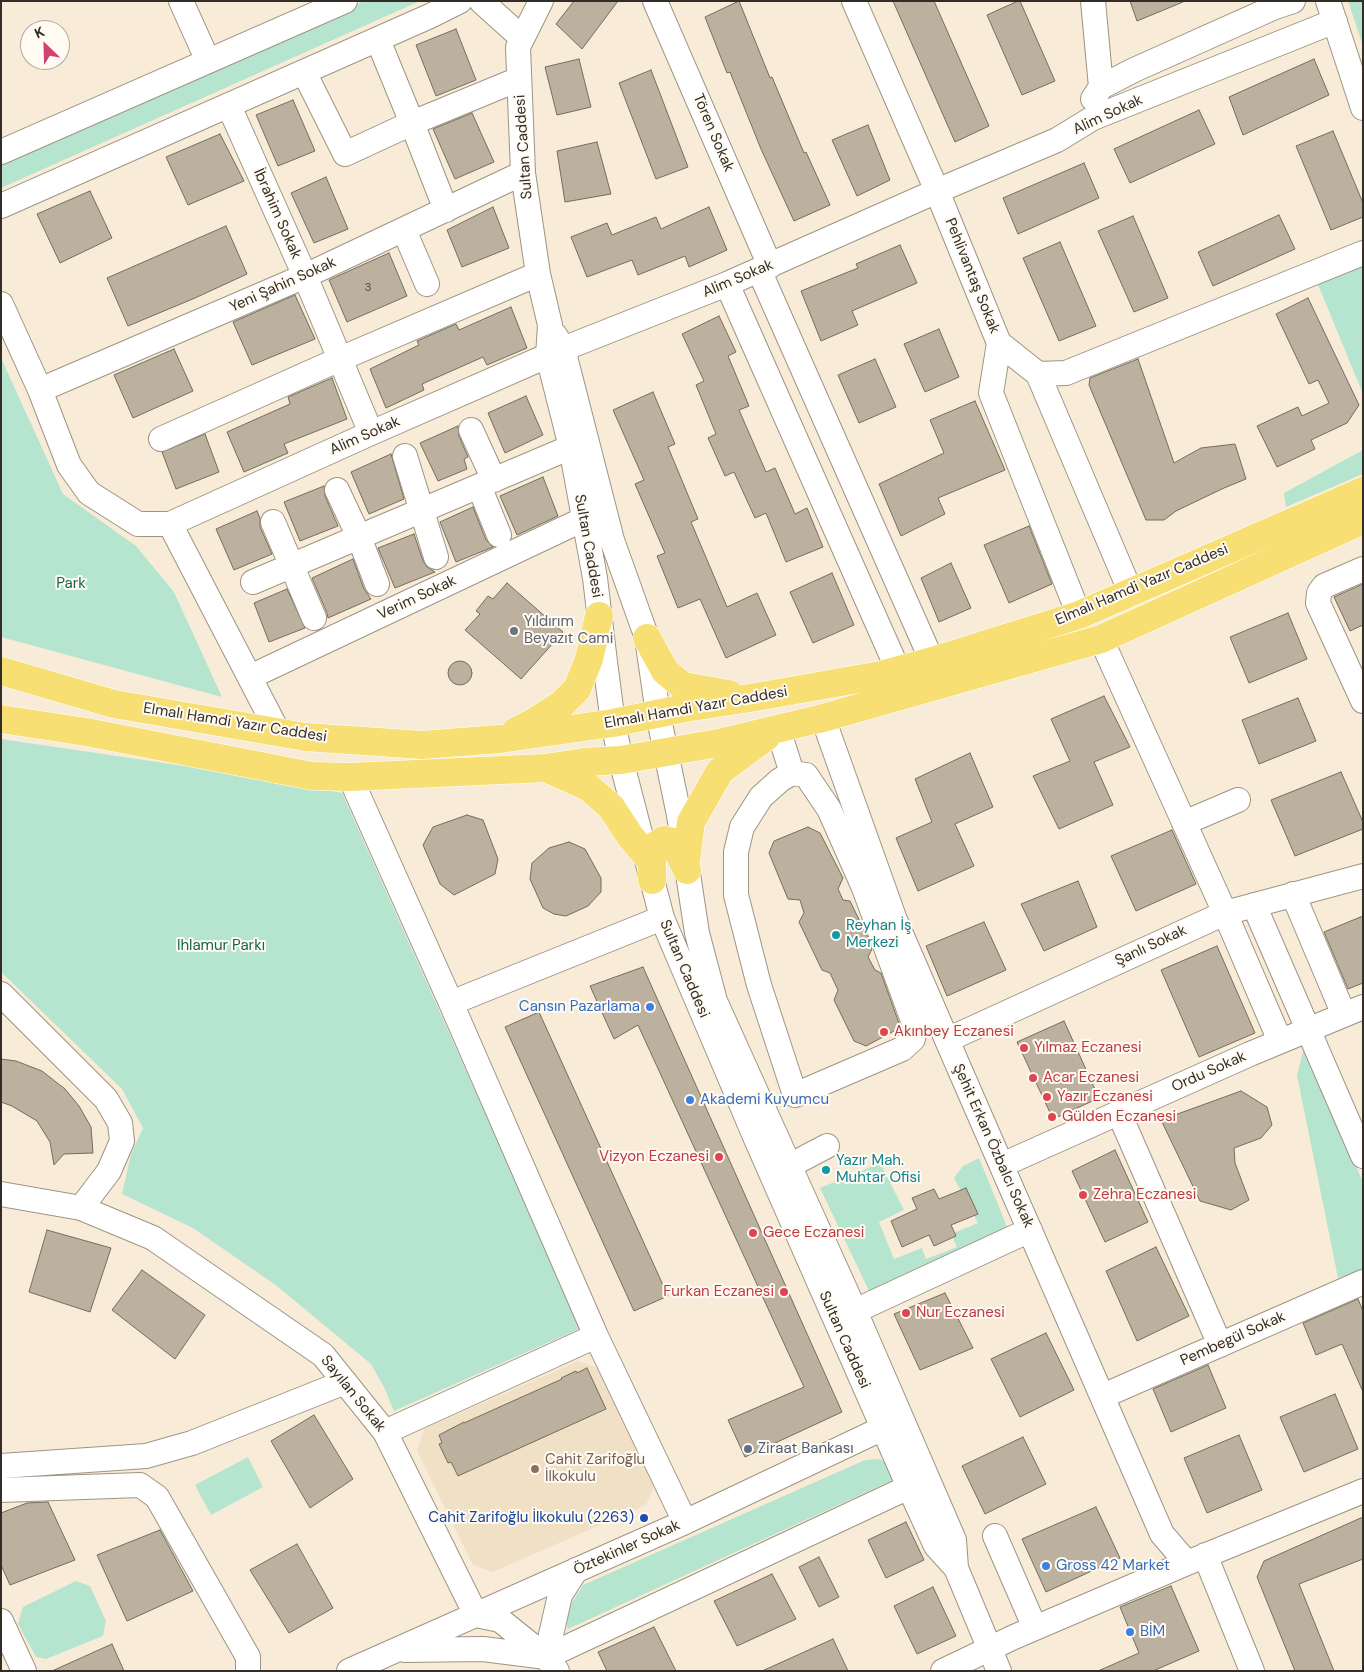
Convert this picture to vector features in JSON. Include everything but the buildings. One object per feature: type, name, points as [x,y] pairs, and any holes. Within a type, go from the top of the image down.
[{"type":"main road","name":"Elmalı Hamdi Yazır Caddesi","points":[[1,671],[114,704],[305,737],[422,745],[500,739],[614,723],[685,708],[881,675],[932,661],[1079,615],[1363,491]]},
{"type":"main road","name":"Elmalı Hamdi Yazır Caddesi","points":[[1,719],[86,732],[312,776],[350,777],[546,768],[584,762],[621,760],[718,744],[824,718],[1101,639],[1363,520]]},
{"type":"main road","points":[[500,739],[532,723],[562,704],[577,689],[589,659],[600,616]]},
{"type":"main road","points":[[646,638],[665,671],[683,686],[750,698]]},
{"type":"main road","points":[[687,866],[691,822],[720,771],[778,728]]},
{"type":"main road","points":[[546,768],[588,787],[611,806],[649,868]]},
{"type":"main road","points":[[649,868],[655,846],[664,840],[673,842],[687,866]]},
{"type":"street","points":[[181,1],[208,61]]},
{"type":"street","points":[[1,152],[345,1]]},
{"type":"street","points":[[1,206],[378,40],[460,1]]},
{"type":"street","points":[[481,1],[522,38]]},
{"type":"street","name":"Sultan Caddesi","points":[[540,1],[518,47],[523,173],[538,274],[550,325],[595,578],[614,723],[621,760],[662,918],[892,1423],[954,1540],[956,1568],[999,1671]]},
{"type":"street","name":"Tören Sokak","points":[[655,1],[764,268],[932,661]]},
{"type":"street","name":"Pehlivantaş Sokak","points":[[854,1],[938,191],[999,343],[1038,374],[1131,593]]},
{"type":"street","points":[[1093,1],[1101,87]]},
{"type":"street","points":[[1072,131],[1101,87],[1178,50],[1275,7],[1293,1]]},
{"type":"street","points":[[1332,11],[1363,108]]},
{"type":"street","name":"Alim Sokak","points":[[40,390],[69,465],[89,493],[138,524],[170,524],[555,352],[727,284],[1057,140],[1093,118],[1332,11]]},
{"type":"street","points":[[378,40],[446,210]]},
{"type":"street","points":[[304,72],[345,154],[412,123],[519,79]]},
{"type":"street","name":"İbrahim Sokak","points":[[229,106],[305,276],[371,433]]},
{"type":"street","name":"Yeni Şahin Sokak","points":[[40,390],[305,276],[523,173]]},
{"type":"street","points":[[404,230],[427,284]]},
{"type":"street","points":[[1038,374],[1066,373],[1363,253]]},
{"type":"street","points":[[161,439],[340,359],[538,274]]},
{"type":"street","points":[[727,284],[898,670]]},
{"type":"street","points":[[1,304],[40,390]]},
{"type":"street","points":[[999,343],[990,393],[1079,615]]},
{"type":"street","name":"Sultan Caddesi","points":[[555,352],[612,540],[646,638],[658,714],[680,815],[697,933],[715,1001],[855,1312],[892,1423],[909,1487],[936,1546],[956,1568]]},
{"type":"street","points":[[471,430],[499,534]]},
{"type":"street","points":[[253,582],[571,447]]},
{"type":"street","points":[[405,456],[436,557]]},
{"type":"street","points":[[337,490],[377,584]]},
{"type":"street","name":"Verim Sokak","points":[[250,678],[584,519]]},
{"type":"street","points":[[273,522],[314,618]]},
{"type":"street","points":[[170,524],[278,732]]},
{"type":"street","points":[[1363,569],[1324,586],[1319,593],[1318,603],[1363,701]]},
{"type":"street","points":[[1101,639],[1225,912],[1280,1041]]},
{"type":"street","name":"Şehit Erkan Özbalcı Sokak","points":[[824,718],[895,920],[896,946],[947,1040],[958,1086],[1002,1165],[1162,1534],[1196,1559],[1252,1671]]},
{"type":"street","points":[[778,728],[792,773]]},
{"type":"street","points":[[792,773],[806,775],[829,809],[864,888],[896,946],[916,1026],[913,1039],[902,1049],[795,1095],[759,985],[736,895],[736,852],[742,827],[761,797],[780,780],[792,773]]},
{"type":"street","points":[[350,777],[596,1336],[685,1522]]},
{"type":"street","points":[[1184,823],[1238,800]]},
{"type":"street","name":"Şanlı Sokak","points":[[947,1040],[1225,912],[1363,876]]},
{"type":"street","points":[[1293,894],[1353,1011]]},
{"type":"street","points":[[1254,905],[1363,1156]]},
{"type":"street","points":[[451,1003],[662,918]]},
{"type":"street","points":[[1,994],[106,1099],[120,1123],[122,1141],[109,1170],[81,1208]]},
{"type":"street","name":"Ordu Sokak","points":[[1002,1165],[1280,1041],[1353,1011]]},
{"type":"street","points":[[757,1095],[789,1077]]},
{"type":"street","points":[[1119,1113],[1220,1345]]},
{"type":"street","points":[[789,1166],[827,1146]]},
{"type":"street","name":"Sayılan Sokak","points":[[1,1194],[81,1208],[154,1238],[323,1355],[385,1432],[476,1615]]},
{"type":"street","points":[[855,1312],[1030,1230]]},
{"type":"street","name":"Pembegül Sokak","points":[[1103,1396],[1363,1282]]},
{"type":"street","points":[[385,1432],[596,1336]]},
{"type":"street","points":[[1,1466],[146,1456],[192,1443],[345,1382]]},
{"type":"street","name":"Öztekinler Sokak","points":[[349,1671],[685,1522],[892,1423]]},
{"type":"street","points":[[1,1490],[140,1485],[157,1497],[248,1656],[248,1671]]},
{"type":"street","points":[[396,1650],[483,1650],[552,1664],[909,1487]]},
{"type":"street","points":[[943,1671],[1035,1628],[1363,1490]]},
{"type":"street","points":[[995,1536],[1035,1628]]},
{"type":"street","points":[[552,1664],[560,1596],[576,1570]]},
{"type":"street","points":[[476,1615],[500,1620],[552,1664]]},
{"type":"street","points":[[5,1636],[24,1671]]},
{"type":"shaded area","name":"Cahit Zarifoğlu İlkokulu","points":[[578,1361],[597,1368],[654,1486],[646,1505],[493,1572],[473,1565],[417,1451],[424,1429]]},
{"type":"green space","points":[[364,1],[420,1],[1,188],[1,163]]},
{"type":"green space","points":[[1348,1],[1363,1],[1363,46]]},
{"type":"green space","points":[[1363,262],[1363,394],[1317,282]]},
{"type":"green space","name":"Park","points":[[1,358],[63,494],[136,546],[174,592],[222,697],[1,637]]},
{"type":"green space","points":[[1363,450],[1363,474],[1286,507],[1284,493]]},
{"type":"green space","name":"Ihlamur Parkı","points":[[1,739],[280,780],[342,793],[581,1328],[394,1411],[384,1387],[371,1364],[277,1286],[193,1228],[122,1194],[131,1154],[143,1128],[122,1089],[1,972]]},
{"type":"green space","points":[[1304,1048],[1363,1182],[1363,1270],[1338,1278],[1297,1075]]},
{"type":"green space","points":[[979,1158],[1008,1229],[870,1293],[820,1188],[880,1163],[904,1210],[879,1222],[894,1259],[922,1248],[926,1259],[957,1247],[951,1234],[978,1223],[954,1178],[963,1166]]},
{"type":"green space","points":[[248,1457],[263,1487],[211,1515],[195,1485]]},
{"type":"green space","points":[[880,1459],[890,1466],[897,1478],[568,1629],[564,1620],[583,1585],[865,1460]]},
{"type":"green space","points":[[76,1581],[90,1586],[106,1621],[103,1636],[46,1659],[36,1657],[18,1624],[23,1607]]},
{"type":"place","name":"Yıldırım Beyazıt Cami","points":[[514,631]]},
{"type":"place","name":"Reyhan İş Merkezi","points":[[836,935]]},
{"type":"place","name":"Cansın Pazarlama","points":[[650,1007]]},
{"type":"place","name":"Akınbey Eczanesi","points":[[884,1032]]},
{"type":"place","name":"Yılmaz Eczanesi","points":[[1024,1048]]},
{"type":"place","name":"Acar Eczanesi","points":[[1033,1078]]},
{"type":"place","name":"Yazır Eczanesi","points":[[1047,1097]]},
{"type":"place","name":"Akademi Kuyumcu","points":[[690,1100]]},
{"type":"place","name":"Gülden Eczanesi","points":[[1052,1117]]},
{"type":"place","name":"Vizyon Eczanesi","points":[[719,1157]]},
{"type":"place","name":"Yazır Mah. Muhtar Ofisi","points":[[826,1170]]},
{"type":"place","name":"Zehra Eczanesi","points":[[1083,1195]]},
{"type":"place","name":"Gece Eczanesi","points":[[753,1233]]},
{"type":"place","name":"Furkan Eczanesi","points":[[784,1292]]},
{"type":"place","name":"Nur Eczanesi","points":[[906,1313]]},
{"type":"place","name":"Ziraat Bankası","points":[[748,1449]]},
{"type":"place","name":"Cahit Zarifoğlu İlkokulu","points":[[535,1469]]},
{"type":"place","name":"Cahit Zarifoğlu İlkokulu (2263)","points":[[644,1518]]},
{"type":"place","name":"Gross 42 Market","points":[[1046,1566]]},
{"type":"place","name":"BİM","points":[[1130,1632]]}]
